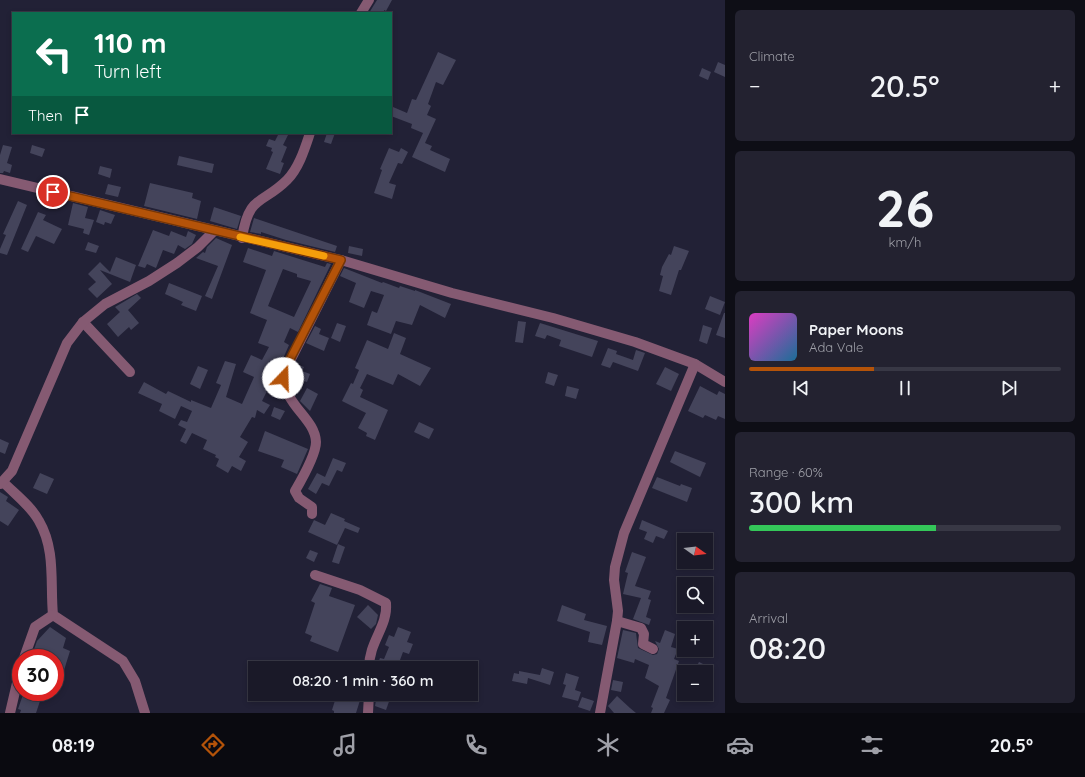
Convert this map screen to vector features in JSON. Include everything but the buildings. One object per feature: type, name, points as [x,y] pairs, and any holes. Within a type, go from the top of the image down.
[{"type":"street","points":[[362,12],[369,0]]},
{"type":"street","points":[[242,238],[252,206],[288,179],[301,157],[310,134]]},
{"type":"street","points":[[0,179],[242,238],[341,260],[452,293],[583,327],[635,342],[695,364],[725,382]]},
{"type":"street","points":[[145,713],[135,681],[123,661],[54,615],[51,594],[52,562],[47,538],[39,521],[31,509],[1,483],[12,471],[67,343],[84,322],[105,304],[149,281],[176,263],[214,231]]},
{"type":"street","points":[[312,514],[312,507],[299,498],[295,491],[311,459],[316,443],[310,424],[296,409],[286,388],[284,373],[341,260]]},
{"type":"street","points":[[84,322],[130,372]]},
{"type":"street","points":[[600,713],[617,621],[618,601],[614,580],[617,555],[624,533],[695,364]]},
{"type":"street","points":[[315,575],[360,590],[386,603],[386,618],[370,650],[369,661]]},
{"type":"street","points":[[27,649],[35,627],[54,615]]},
{"type":"street","points":[[617,621],[641,628],[644,634],[643,644],[653,649]]},
{"type":"street","points":[[10,713],[13,701]]},
{"type":"street","points":[[368,713],[369,701]]},
{"type":"slow traffic","points":[[240,237],[324,256]]},
{"type":"route","points":[[53,192],[242,238],[341,260],[286,367],[283,378]]}]
